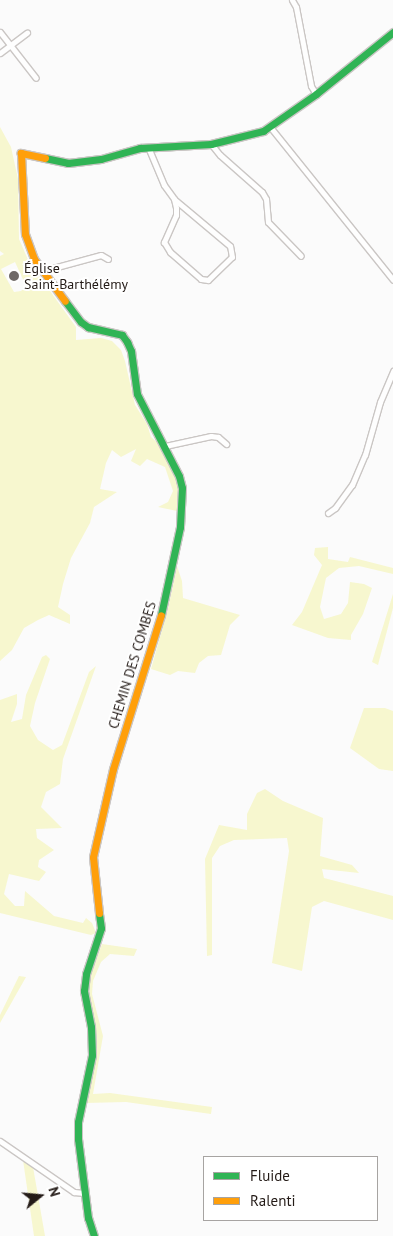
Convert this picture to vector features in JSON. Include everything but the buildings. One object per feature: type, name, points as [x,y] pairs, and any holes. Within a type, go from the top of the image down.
[{"type":"street","points":[[292,0],[296,7],[312,86],[316,94]]},
{"type":"street","points":[[0,32],[36,78]]},
{"type":"street","points":[[174,198],[176,215],[164,242],[170,252],[201,279],[208,280],[232,257],[230,246],[174,198],[164,185],[148,147],[211,144],[271,128],[393,32]]},
{"type":"street","points":[[0,53],[27,33]]},
{"type":"street","points":[[271,128],[393,280]]},
{"type":"street","points":[[211,144],[220,155],[262,192],[266,199],[268,222],[301,256]]},
{"type":"street","name":"CHEMIN DES COMBES","points":[[94,1236],[88,1218],[78,1139],[78,1122],[92,1055],[92,1041],[84,992],[86,974],[101,928],[94,883],[93,857],[113,768],[164,606],[180,527],[182,488],[165,446],[137,394],[131,351],[127,342],[122,335],[88,327],[81,322],[42,271],[30,250],[25,234],[21,153],[68,163],[101,159],[128,150],[148,147]]},
{"type":"street","points":[[42,271],[101,256],[108,259]]},
{"type":"street","points":[[328,513],[335,508],[355,477],[365,455],[380,402],[393,371]]},
{"type":"street","points":[[165,446],[211,436],[218,437],[226,444]]},
{"type":"street","points":[[0,1141],[74,1192],[84,1193]]},
{"type":"green space","points":[[0,127],[11,147],[18,179],[19,239],[29,262],[76,327],[76,340],[101,338],[112,341],[121,350],[135,405],[147,424],[151,437],[159,444],[172,468],[179,489],[177,511],[158,507],[168,502],[173,491],[165,467],[147,459],[140,466],[131,461],[136,449],[121,457],[112,450],[106,463],[100,489],[117,492],[94,507],[90,523],[71,558],[63,584],[58,607],[70,615],[70,624],[49,615],[38,620],[24,628],[12,650],[0,661],[0,256],[4,254],[0,251]],"holes":[[[15,262],[26,286],[21,291],[14,292],[1,269]]]},
{"type":"green space","points":[[328,547],[328,559],[348,562],[350,557],[393,568],[393,574],[359,566],[339,568],[326,578],[320,607],[324,619],[341,614],[348,603],[350,582],[364,584],[372,588],[363,614],[351,635],[351,640],[328,638],[292,625],[302,612],[322,565],[314,555],[315,548]]},
{"type":"green space","points":[[177,566],[182,581],[183,598],[240,615],[230,625],[221,655],[208,656],[199,663],[195,673],[178,671],[170,675],[151,669],[168,609]]},
{"type":"green space","points":[[393,594],[393,608],[378,665],[372,662]]},
{"type":"green space","points":[[46,655],[50,659],[35,703],[30,726],[38,740],[53,750],[62,745],[89,672],[96,666],[63,759],[60,784],[46,792],[41,807],[62,828],[36,829],[37,838],[54,850],[39,860],[38,867],[46,872],[39,881],[9,874],[4,894],[15,906],[24,906],[25,891],[54,916],[83,923],[86,918],[92,923],[96,933],[91,935],[0,913],[0,700],[17,694],[17,704],[11,722],[22,719],[26,695],[42,657]]},
{"type":"green space","points":[[364,708],[385,708],[393,711],[393,771],[379,769],[350,748]]},
{"type":"green space","points":[[265,789],[283,801],[323,818],[320,856],[352,865],[359,873],[322,869],[324,878],[393,896],[393,920],[324,901],[312,907],[302,971],[272,963],[289,851],[287,838],[234,840],[220,846],[212,858],[212,955],[207,956],[205,859],[219,825],[247,830],[247,814],[257,793]]},
{"type":"green space","points":[[102,944],[137,949],[134,956],[110,954],[101,962],[93,981],[92,994],[103,1036],[93,1094],[110,1093],[212,1107],[211,1114],[126,1102],[85,1103],[95,1061],[97,1039],[89,997],[90,976]]},
{"type":"green space","points":[[19,976],[26,977],[0,1023],[0,1015]]},
{"type":"green space","points":[[23,1160],[33,1167],[45,1236],[34,1236]]},
{"type":"traffic: fast","points":[[45,158],[68,163],[101,159],[140,148],[211,144],[263,131],[316,94],[393,32]]},
{"type":"traffic: fast","points":[[65,301],[81,322],[88,327],[122,335],[127,342],[131,351],[137,394],[179,476],[182,488],[180,527],[161,615]]},
{"type":"traffic: fast","points":[[94,1236],[88,1218],[78,1139],[78,1122],[92,1055],[91,1027],[84,991],[86,974],[101,928],[99,913]]},
{"type":"traffic: slow","points":[[45,158],[21,153],[25,234],[34,259],[65,301]]},
{"type":"traffic: slow","points":[[99,913],[93,857],[113,769],[161,615]]},
{"type":"place","name":"Église Saint-Barthélémy","points":[[14,276]]}]
